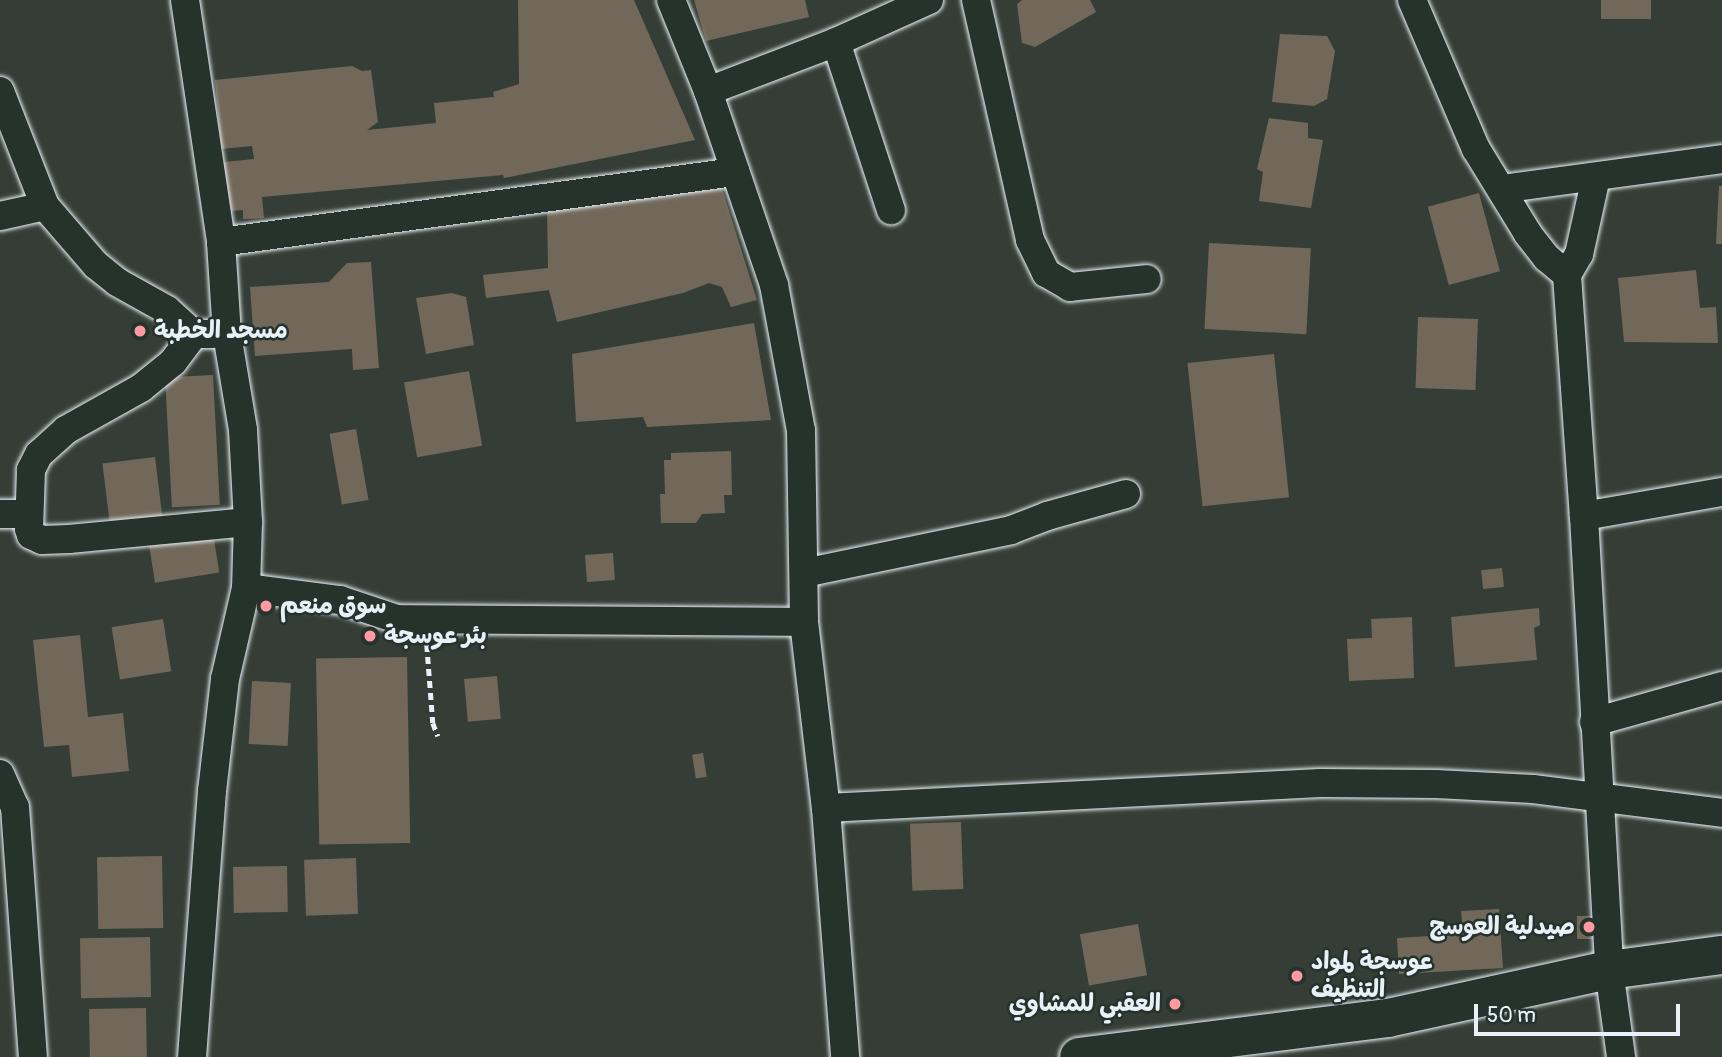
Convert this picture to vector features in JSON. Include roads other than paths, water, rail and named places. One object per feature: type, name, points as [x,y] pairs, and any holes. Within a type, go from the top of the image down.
[{"type":"street","points":[[185,0],[221,242],[227,334],[243,430],[248,522],[246,588],[225,680],[217,749],[192,1057]]},
{"type":"street","points":[[671,0],[708,91],[774,285],[801,430],[804,622],[811,701],[826,808],[845,1057]]},
{"type":"street","points":[[708,91],[836,42],[929,0]]},
{"type":"street","points":[[976,0],[1030,240],[1046,273],[1070,288],[1147,279]]},
{"type":"street","points":[[1412,0],[1476,149],[1528,234],[1547,258],[1567,275]]},
{"type":"street","points":[[836,42],[891,210]]},
{"type":"street","points":[[0,91],[45,206],[96,265],[117,282],[167,310],[194,334],[227,334]]},
{"type":"street","points":[[1501,189],[1722,159]]},
{"type":"street","points":[[221,242],[735,172]]},
{"type":"street","points":[[1596,177],[1579,254],[1567,275],[1584,516],[1609,971],[1621,1057]]},
{"type":"street","points":[[0,216],[45,206]]},
{"type":"street","points":[[194,334],[173,362],[141,388],[66,430],[39,454],[31,470],[31,535],[42,540],[248,522]]},
{"type":"street","points":[[1584,516],[1722,492]]},
{"type":"street","points":[[804,573],[1010,530],[1047,516],[1125,494]]},
{"type":"street","points":[[0,514],[29,514]]},
{"type":"street","points":[[246,588],[340,600],[387,618],[804,622]]},
{"type":"street","points":[[1594,722],[1722,686]]},
{"type":"street","points":[[0,774],[15,807],[33,1057]]},
{"type":"street","points":[[826,808],[1320,783],[1436,784],[1533,789],[1598,800],[1722,813]]},
{"type":"street","points":[[1079,1057],[1161,1051],[1388,1018],[1609,971],[1722,955]]},
{"type":"place","name":"مسجد الخطبة","points":[[140,331]]},
{"type":"place","name":"سوق منعم","points":[[266,606]]},
{"type":"place","name":"بئر عوسجة","points":[[370,636]]},
{"type":"place","name":"صيدلية العوسج","points":[[1589,927]]},
{"type":"place","name":"عوسجة لمواد التنظيف","points":[[1297,976]]},
{"type":"place","name":"العقبي للمشاوي","points":[[1175,1004]]}]
